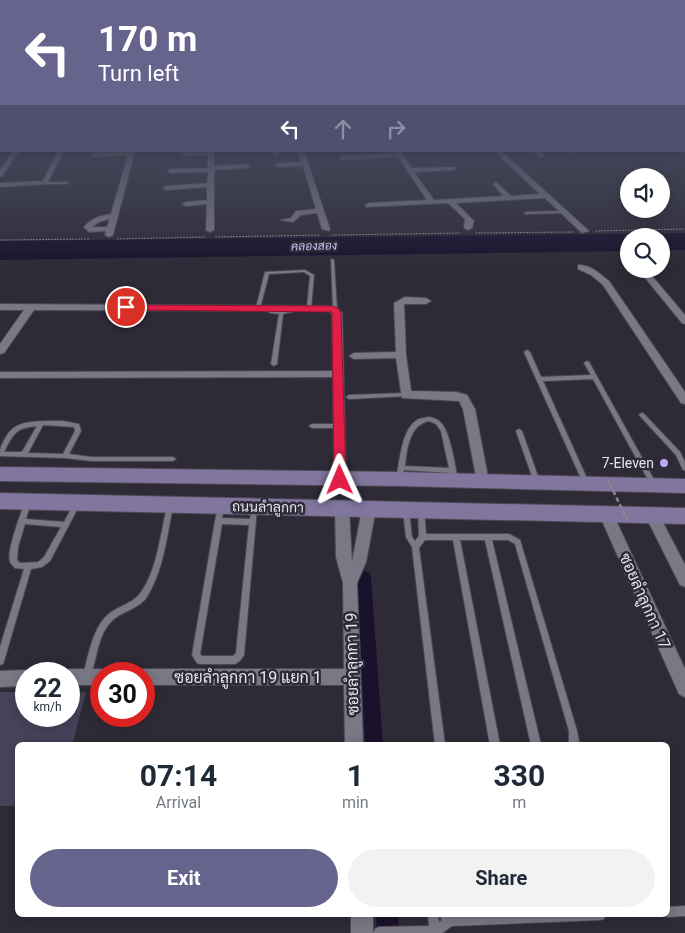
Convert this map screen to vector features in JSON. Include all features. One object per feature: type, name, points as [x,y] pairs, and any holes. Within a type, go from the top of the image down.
[{"type":"main road","name":"ถนนลำลูกกา","points":[[0,474],[340,480],[401,474],[454,476],[483,482],[685,486]]},
{"type":"main road","name":"ถนนลำลูกกา","points":[[0,501],[170,505],[220,513],[253,514],[369,509],[685,516]]},
{"type":"street","points":[[0,185],[45,184],[47,181]]},
{"type":"street","points":[[114,216],[105,217],[93,222],[88,227],[92,230],[111,234],[123,181]]},
{"type":"street","points":[[210,181],[210,230]]},
{"type":"street","points":[[310,181],[320,211],[324,232]]},
{"type":"street","points":[[417,181],[432,202]]},
{"type":"street","points":[[529,181],[585,231]]},
{"type":"street","points":[[496,184],[509,198]]},
{"type":"street","points":[[166,188],[210,185]]},
{"type":"street","points":[[369,205],[546,196]]},
{"type":"street","points":[[450,201],[470,221],[469,230]]},
{"type":"street","points":[[186,204],[210,202]]},
{"type":"street","points":[[285,220],[293,220],[299,213],[320,211]]},
{"type":"street","points":[[581,267],[594,273],[606,283],[685,400]]},
{"type":"street","points":[[649,278],[685,321]]},
{"type":"street","points":[[426,301],[405,300],[399,303],[401,355],[406,395],[456,396],[463,398],[469,409],[483,482]]},
{"type":"street","points":[[0,307],[309,308],[335,310],[337,313],[340,480]]},
{"type":"street","points":[[0,352],[31,307]]},
{"type":"street","points":[[354,356],[401,355]]},
{"type":"street","points":[[0,375],[337,374]]},
{"type":"street","points":[[342,509],[343,556],[350,582]]},
{"type":"street","points":[[350,582],[359,562],[369,509]]},
{"type":"street","name":"ซอยลำลูกกา 17","points":[[606,514],[685,688]]},
{"type":"street","points":[[652,515],[685,580]]},
{"type":"street","name":"ซอยลำลูกกา 19","points":[[350,582],[354,742]]},
{"type":"street","name":"ซอยลำลูกกา 19 แยก 1","points":[[155,677],[351,677]]},
{"type":"street","points":[[0,679],[15,678]]},
{"type":"street","points":[[362,917],[362,933]]},
{"type":"lane","points":[[45,184],[67,183]]},
{"type":"lane","points":[[526,214],[563,212]]},
{"type":"lane","points":[[332,260],[335,310]]},
{"type":"lane","points":[[298,308],[281,313],[261,308],[267,273],[304,272],[312,275],[309,308]]},
{"type":"lane","points":[[274,364],[281,313]]},
{"type":"lane","points":[[527,352],[586,484]]},
{"type":"lane","points":[[587,363],[654,486]]},
{"type":"lane","points":[[539,379],[595,377]]},
{"type":"lane","points":[[349,397],[406,395]]},
{"type":"lane","points":[[642,415],[678,454],[685,468]]},
{"type":"lane","points":[[401,474],[406,440],[411,430],[418,421],[429,419],[436,420],[441,424],[454,476]]},
{"type":"lane","points":[[24,455],[41,424]]},
{"type":"lane","points":[[65,456],[78,431],[77,425],[41,424],[18,428],[13,431],[0,454],[65,456],[91,459],[173,459]]},
{"type":"lane","points":[[312,426],[339,426]]},
{"type":"lane","points":[[518,431],[537,483]]},
{"type":"lane","points":[[28,502],[14,547],[13,561],[18,566],[28,567],[39,565],[46,559],[77,503]]},
{"type":"lane","points":[[96,662],[102,628],[110,617],[138,602],[146,592],[153,576],[170,505]]},
{"type":"lane","points":[[414,510],[423,537]]},
{"type":"lane","points":[[414,510],[409,537],[415,547],[440,742]]},
{"type":"lane","points":[[220,513],[196,655],[200,660],[235,660],[240,655],[253,514]]},
{"type":"lane","points":[[22,522],[66,525]]},
{"type":"lane","points":[[423,537],[513,538],[518,542],[573,731],[574,742]]},
{"type":"lane","points":[[415,547],[423,537]]},
{"type":"lane","points":[[456,537],[494,742]]},
{"type":"lane","points":[[488,537],[535,742]]},
{"type":"lane","points":[[0,661],[28,567]]},
{"type":"lane","points":[[670,912],[685,911]]},
{"type":"lane","points":[[433,917],[435,932]]},
{"type":"lane","points":[[380,933],[435,932],[455,918],[492,917]]},
{"type":"path","points":[[469,230],[535,233],[685,229]]},
{"type":"path","points":[[111,234],[324,232]]},
{"type":"path","points":[[332,235],[460,233]]},
{"type":"path","points":[[0,240],[94,239]]},
{"type":"path","points":[[608,480],[627,520]]},
{"type":"shaded area","points":[[0,692],[15,692],[15,727],[77,727],[73,742],[15,742],[15,806],[0,806]]},
{"type":"shaded area","points":[[80,692],[86,692],[80,715]]},
{"type":"water","points":[[670,233],[685,233],[685,250],[670,250]]},
{"type":"water","name":"คลองสอง","points":[[620,234],[620,251],[0,260],[0,241]]},
{"type":"waterway","points":[[364,577],[374,742]]},
{"type":"waterway","points":[[387,917],[388,933]]},
{"type":"place","name":"7-Eleven","points":[[664,463]]},
{"type":"route","points":[[126,307],[331,308],[335,310],[337,313],[340,480]]}]
